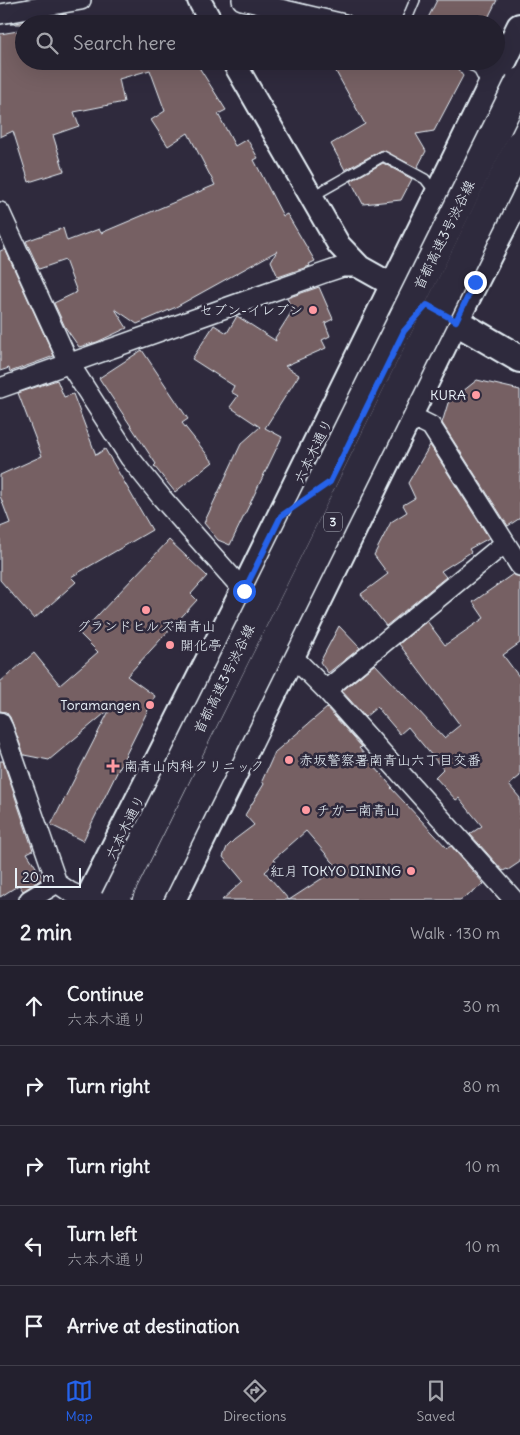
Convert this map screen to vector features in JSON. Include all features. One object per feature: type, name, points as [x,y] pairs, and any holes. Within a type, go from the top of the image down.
[{"type":"highway","name":"首都高速3号渋谷線","points":[[115,900],[520,82]]},
{"type":"highway","name":"首都高速3号渋谷線","points":[[147,900],[520,144]]},
{"type":"main road","name":"六本木通り","points":[[505,58],[520,27]]},
{"type":"main road","name":"六本木通り","points":[[88,900],[244,591],[499,70]]},
{"type":"main road","points":[[131,900],[520,121]]},
{"type":"main road","points":[[172,900],[520,193]]},
{"type":"main road","points":[[394,286],[520,359]]},
{"type":"main road","points":[[281,516],[330,482],[404,331],[427,305]]},
{"type":"street","points":[[0,14],[81,0]]},
{"type":"street","points":[[199,0],[207,15]]},
{"type":"street","points":[[242,0],[306,15]]},
{"type":"street","points":[[238,70],[339,245],[360,267],[394,286]]},
{"type":"street","points":[[483,70],[492,85]]},
{"type":"street","points":[[0,212],[69,363],[130,458],[162,498],[244,591]]},
{"type":"street","points":[[0,388],[342,267],[360,267]]},
{"type":"street","points":[[403,428],[419,420],[431,426],[520,566]]},
{"type":"street","points":[[326,690],[505,543]]},
{"type":"street","points":[[292,656],[326,690],[514,900]]},
{"type":"street","points":[[1,726],[57,882],[70,892],[88,900]]},
{"type":"street","points":[[29,900],[57,882]]},
{"type":"lane","points":[[409,15],[415,0]]},
{"type":"lane","points":[[310,197],[383,156],[425,179],[438,196]]},
{"type":"building","points":[[437,0],[497,0],[490,15],[430,15]]},
{"type":"building","points":[[15,32],[15,70],[150,70],[119,79],[124,102],[74,112],[79,126],[53,135],[64,171],[29,182],[13,131],[0,137],[0,34]]},
{"type":"building","points":[[150,70],[201,70],[226,110],[218,114],[235,146],[247,139],[258,158],[254,160],[283,216],[287,214],[315,261],[309,264],[310,266],[278,277],[271,261],[277,251],[174,308],[137,324],[115,309],[127,328],[97,342],[79,347],[65,327],[54,303],[77,292],[65,260],[39,269],[26,241],[63,228],[67,241],[99,229],[101,233],[215,185],[188,133],[168,146],[151,120],[165,111]]},
{"type":"building","points":[[335,70],[458,70],[463,76],[434,131],[416,134],[426,151],[417,168],[382,150],[345,170],[331,144],[365,124]]},
{"type":"building","points":[[383,163],[412,179],[401,200],[363,204],[351,181]]},
{"type":"building","points":[[5,249],[54,356],[10,372],[9,368],[0,371],[0,251]]},
{"type":"building","points":[[319,287],[333,319],[325,323],[330,336],[322,340],[326,348],[285,366],[299,375],[265,428],[282,437],[230,545],[218,540],[204,523],[241,444],[260,427],[230,407],[238,396],[231,392],[234,386],[192,359],[214,325],[227,333],[237,316],[276,341],[275,338],[292,311],[287,298]]},
{"type":"building","points":[[142,350],[188,419],[182,423],[213,462],[175,492],[154,466],[156,464],[99,378]]},
{"type":"building","points":[[57,380],[64,397],[73,394],[96,455],[105,449],[152,530],[71,577],[76,582],[34,619],[0,580],[0,527],[10,523],[0,496],[0,475],[42,456],[18,393]]},
{"type":"building","points":[[477,380],[520,390],[520,518],[508,526],[442,423],[448,403]]},
{"type":"building","points":[[430,445],[489,538],[469,549],[471,552],[441,571],[446,577],[386,626],[361,594],[388,574],[374,555],[391,522],[407,512],[403,505],[415,498],[408,483]]},
{"type":"building","points":[[169,540],[207,576],[191,594],[197,600],[127,676],[155,696],[83,841],[51,825],[110,709],[49,760],[24,755],[10,717],[6,712],[0,711],[0,682],[34,653],[60,685],[98,652],[80,634]]},
{"type":"building","points":[[513,574],[520,577],[520,643],[503,655],[520,678],[520,776],[509,785],[520,798],[520,862],[503,871],[470,834],[482,826],[459,798],[456,800],[435,777],[443,769],[408,727],[400,734],[377,707],[365,717],[342,691],[375,664],[444,738],[460,725],[399,644],[427,621],[445,645],[484,618],[473,602]]},
{"type":"building","points":[[339,626],[360,648],[328,673],[320,662]]},
{"type":"building","points":[[327,708],[362,747],[359,748],[391,788],[447,848],[451,846],[484,884],[460,900],[222,900],[243,881],[223,857],[227,847],[254,825],[245,815],[264,784],[262,781],[275,752]],"holes":[[[306,831],[338,868],[289,900],[265,872],[276,862],[274,859]]]},
{"type":"building","points":[[0,761],[3,761],[33,850],[27,853],[43,878],[23,891],[19,885],[0,897]]},
{"type":"place","name":"セブン-イレブン","points":[[313,310]]},
{"type":"place","name":"KURA","points":[[476,395]]},
{"type":"place","name":"グランドヒルズ南青山","points":[[146,610]]},
{"type":"place","name":"開化亭","points":[[170,645]]},
{"type":"place","name":"Toramangen","points":[[150,705]]},
{"type":"place","name":"赤坂警察署南青山六丁目交番","points":[[289,760]]},
{"type":"place","name":"南青山内科クリニック","points":[[113,766]]},
{"type":"place","name":"チガー南青山","points":[[306,810]]},
{"type":"place","name":"紅月 TOKYO DINING","points":[[411,871]]},
{"type":"route","points":[[244,591],[281,516],[330,482],[404,331],[427,305],[456,321],[475,282]]}]
